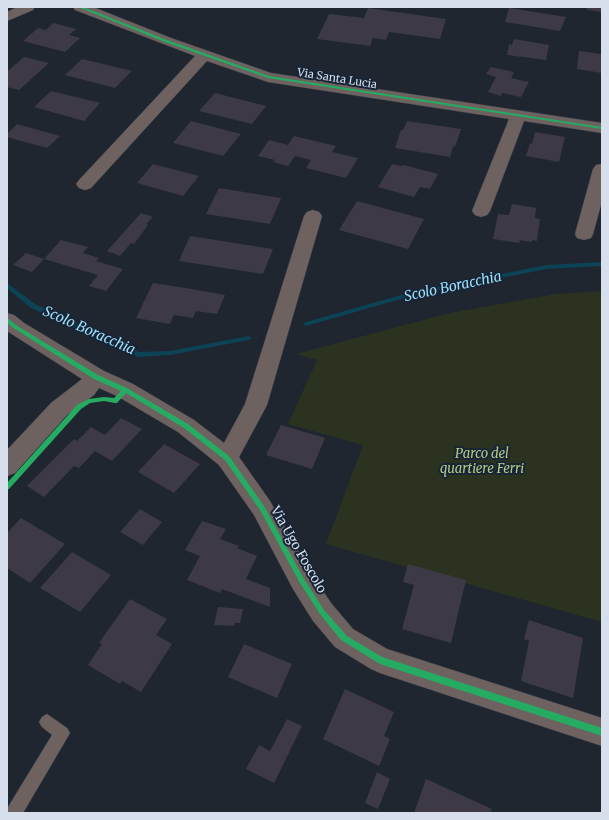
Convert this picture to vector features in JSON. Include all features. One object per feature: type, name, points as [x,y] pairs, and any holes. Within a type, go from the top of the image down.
[{"type":"street","points":[[7,17],[28,7]]},
{"type":"street","name":"Via Santa Lucia","points":[[80,7],[204,55],[268,77],[292,82],[602,128]]},
{"type":"street","points":[[84,184],[204,55]]},
{"type":"street","points":[[481,211],[514,124],[519,116]]},
{"type":"street","points":[[584,234],[602,169]]},
{"type":"street","points":[[227,458],[256,405],[313,216]]},
{"type":"street","name":"Via Ugo Foscolo","points":[[7,320],[17,328],[96,377],[125,390],[186,426],[227,458],[262,508],[302,581],[322,612],[344,638],[380,660],[602,732]]},
{"type":"street","points":[[7,466],[59,409],[86,389],[96,377]]},
{"type":"lane","points":[[14,813],[62,733],[47,722]]},
{"type":"green space","name":"Parco del quartiere Ferri","points":[[602,291],[602,622],[326,544],[363,445],[288,424],[317,360],[296,354],[450,313],[556,294]]},
{"type":"building","points":[[587,7],[602,7],[602,12],[587,10]]},
{"type":"building","points":[[368,8],[446,19],[440,39],[389,32],[386,40],[373,38],[370,46],[317,39],[329,14],[364,18]]},
{"type":"building","points":[[509,8],[566,17],[560,31],[505,22]]},
{"type":"building","points":[[53,23],[76,29],[69,35],[80,38],[65,52],[23,41],[38,28],[46,30]]},
{"type":"building","points":[[514,39],[549,45],[546,60],[507,55],[509,44],[512,45]]},
{"type":"building","points":[[579,51],[601,54],[602,73],[577,69]]},
{"type":"building","points":[[24,57],[49,63],[19,90],[7,87],[7,70],[9,70]]},
{"type":"building","points":[[82,59],[132,71],[115,88],[65,75]]},
{"type":"building","points":[[491,67],[514,72],[511,78],[529,82],[521,97],[502,93],[501,96],[488,92],[496,77],[486,74]]},
{"type":"building","points":[[51,91],[100,103],[84,121],[34,107]]},
{"type":"building","points":[[215,93],[266,106],[252,124],[199,111]]},
{"type":"building","points":[[191,121],[241,134],[223,156],[173,143]]},
{"type":"building","points":[[407,121],[461,129],[455,147],[453,146],[450,157],[395,148],[401,130],[403,130]]},
{"type":"building","points":[[17,124],[60,136],[47,148],[7,137],[7,134]]},
{"type":"building","points":[[535,132],[565,137],[559,162],[526,156],[530,143],[532,144]]},
{"type":"building","points":[[294,136],[336,146],[332,152],[358,158],[346,178],[306,168],[311,160],[295,156],[288,166],[273,162],[275,160],[258,156],[269,140],[288,145]]},
{"type":"building","points":[[153,164],[199,176],[183,196],[137,183]]},
{"type":"building","points":[[392,164],[403,165],[438,174],[430,189],[420,187],[414,197],[378,187]]},
{"type":"building","points":[[219,188],[281,198],[270,224],[206,214]]},
{"type":"building","points":[[357,201],[424,219],[408,249],[339,230]]},
{"type":"building","points":[[512,204],[536,208],[535,218],[540,219],[537,241],[532,240],[532,242],[520,240],[519,243],[493,239],[498,214],[509,215]]},
{"type":"building","points":[[141,213],[153,217],[146,224],[148,225],[134,244],[131,243],[120,256],[107,251]]},
{"type":"building","points":[[190,236],[273,249],[263,274],[179,261]]},
{"type":"building","points":[[61,240],[88,247],[83,253],[99,258],[96,261],[123,269],[106,291],[89,286],[98,275],[44,259]]},
{"type":"building","points":[[26,253],[44,259],[32,272],[13,265]]},
{"type":"building","points":[[153,283],[225,295],[217,314],[196,311],[193,318],[174,315],[170,324],[136,318]]},
{"type":"building","points":[[121,418],[142,429],[112,461],[95,451],[79,468],[74,466],[44,497],[27,486],[74,439],[77,441],[91,427],[105,435]]},
{"type":"building","points":[[281,425],[325,438],[312,469],[266,455]]},
{"type":"building","points":[[164,444],[200,464],[174,493],[138,472]]},
{"type":"building","points":[[140,509],[162,522],[143,545],[120,532]]},
{"type":"building","points":[[21,518],[65,544],[30,583],[7,568],[7,533]]},
{"type":"building","points":[[202,521],[226,529],[220,539],[239,546],[237,548],[257,556],[246,579],[270,588],[270,607],[222,589],[220,593],[187,580],[200,556],[185,550]]},
{"type":"building","points":[[72,552],[111,575],[80,612],[40,588]]},
{"type":"building","points":[[408,564],[466,580],[451,643],[402,629],[414,585],[403,582]]},
{"type":"building","points":[[130,599],[167,619],[156,635],[172,644],[141,692],[122,681],[120,684],[88,665],[102,644],[99,643]]},
{"type":"building","points":[[218,607],[243,609],[240,623],[235,623],[234,626],[214,625]]},
{"type":"building","points":[[529,620],[583,638],[573,698],[521,681],[529,641],[524,639]]},
{"type":"building","points":[[244,644],[292,664],[277,698],[228,677]]},
{"type":"building","points":[[345,689],[394,712],[384,736],[390,739],[379,766],[323,739]]},
{"type":"building","points":[[287,719],[302,726],[274,783],[246,769],[259,745],[270,751]]},
{"type":"building","points":[[377,772],[390,779],[378,809],[365,803]]},
{"type":"building","points":[[426,779],[492,809],[490,813],[414,813]]},
{"type":"waterway","name":"Scolo Boracchia","points":[[306,324],[415,293],[547,267],[602,264]]},
{"type":"waterway","name":"Scolo Boracchia","points":[[7,285],[33,306],[138,355],[170,353],[249,338]]},
{"type":"cycle path","points":[[80,7],[166,41],[268,77],[602,128]]},
{"type":"cycle path","points":[[7,320],[17,328],[96,377],[125,390],[186,426],[227,458],[262,508],[302,581],[322,612],[344,638],[380,660],[602,732]]},
{"type":"cycle path","points":[[7,487],[79,407],[89,401],[104,399],[115,401],[125,390]]}]
